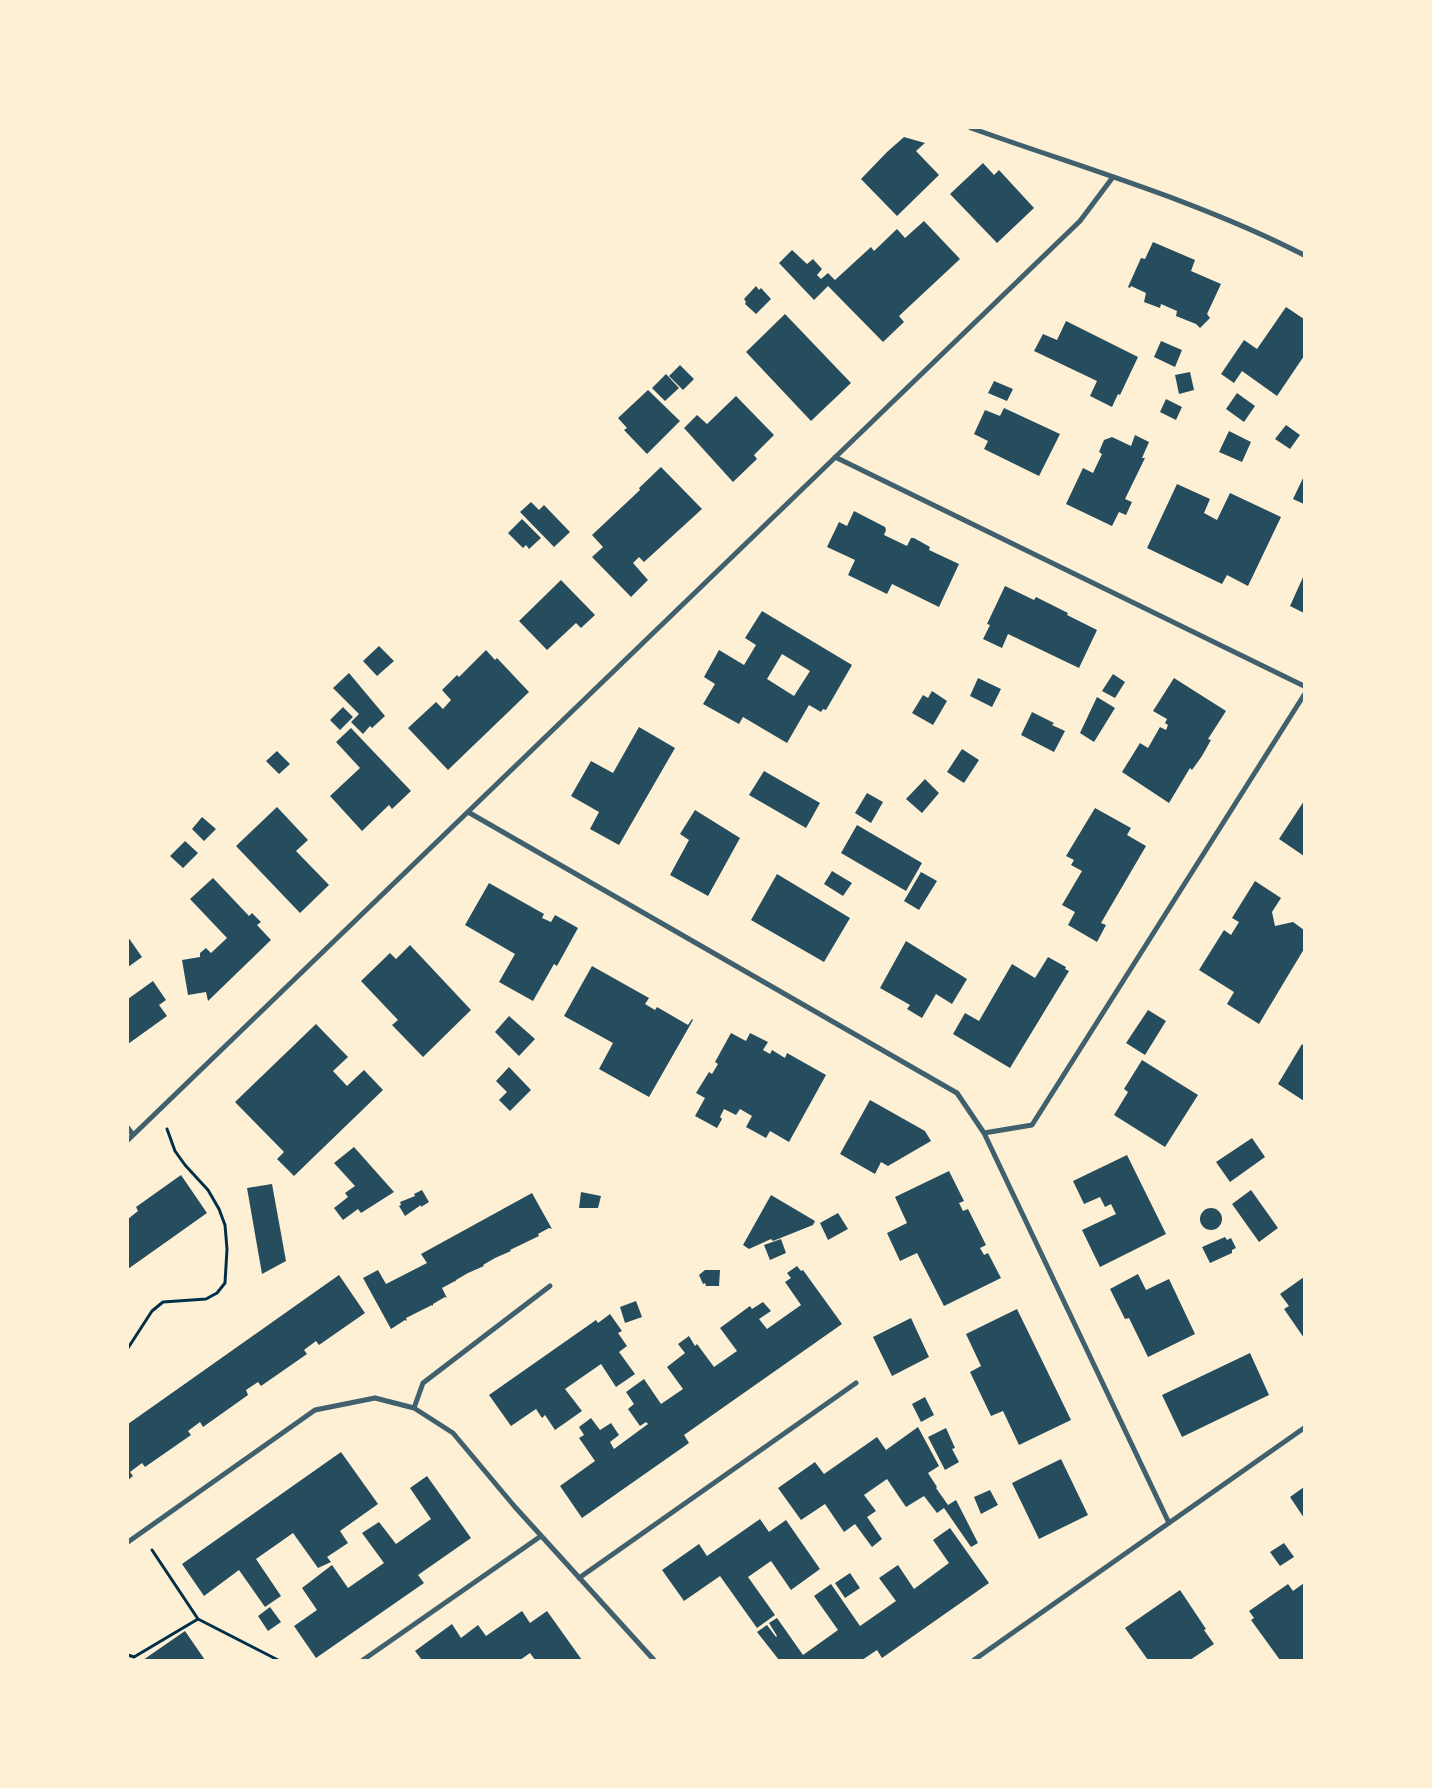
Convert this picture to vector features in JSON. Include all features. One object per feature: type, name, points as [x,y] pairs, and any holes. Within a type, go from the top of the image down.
[{"type":"street","points":[[971,128],[1168,197],[1278,242],[1304,255]]},
{"type":"street","points":[[128,1140],[1080,221],[1113,177]]},
{"type":"street","points":[[836,457],[1304,686]]},
{"type":"street","points":[[984,1133],[1032,1124],[1304,695]]},
{"type":"street","points":[[468,812],[957,1093],[984,1133],[1169,1523]]},
{"type":"street","points":[[128,1128],[133,1135]]},
{"type":"street","points":[[414,1408],[423,1383],[550,1286]]},
{"type":"street","points":[[579,1578],[856,1383]]},
{"type":"street","points":[[128,1542],[315,1410],[375,1398],[414,1408],[453,1433],[579,1578],[654,1660]]},
{"type":"street","points":[[974,1660],[1304,1428]]},
{"type":"street","points":[[363,1660],[542,1536]]},
{"type":"path","points":[[128,1348],[152,1310],[162,1302],[206,1300],[217,1293],[225,1283],[227,1267],[225,1225],[219,1209],[208,1190],[175,1151],[160,1109]]},
{"type":"path","points":[[141,1532],[198,1619],[278,1660]]},
{"type":"path","points":[[128,1655],[134,1657],[198,1619]]},
{"type":"building","points":[[904,137],[925,143],[916,151],[939,175],[897,216],[861,179]]},
{"type":"building","points":[[983,163],[994,175],[999,170],[1034,208],[997,243],[950,194]]},
{"type":"building","points":[[924,221],[960,259],[899,316],[904,322],[883,342],[828,286],[814,300],[779,263],[792,250],[807,264],[813,259],[822,269],[817,275],[821,279],[828,273],[835,280],[871,247],[874,251],[897,229],[905,238]]},
{"type":"building","points":[[1153,242],[1195,260],[1191,271],[1221,284],[1207,314],[1210,318],[1200,328],[1196,324],[1176,316],[1177,311],[1161,304],[1160,308],[1144,302],[1146,293],[1131,286],[1130,288],[1128,287],[1141,258],[1145,259]]},
{"type":"building","points":[[756,286],[759,290],[761,288],[771,299],[756,314],[745,304],[744,299]]},
{"type":"building","points":[[1286,307],[1304,319],[1304,356],[1277,396],[1242,371],[1234,383],[1221,374],[1244,340],[1257,349]]},
{"type":"building","points":[[785,314],[851,383],[811,421],[746,352]]},
{"type":"building","points":[[1066,321],[1138,357],[1120,395],[1118,394],[1112,407],[1090,396],[1097,381],[1034,351],[1043,334],[1057,340]]},
{"type":"building","points":[[1161,341],[1182,350],[1175,367],[1154,357]]},
{"type":"building","points":[[680,365],[694,379],[683,390],[669,376]]},
{"type":"building","points":[[1190,372],[1194,390],[1179,394],[1175,375]]},
{"type":"building","points":[[666,374],[679,388],[665,401],[652,388]]},
{"type":"building","points":[[994,381],[1013,389],[1007,401],[988,393]]},
{"type":"building","points":[[648,390],[680,421],[647,454],[624,430],[627,428],[618,418]]},
{"type":"building","points":[[1237,393],[1255,406],[1244,422],[1226,409]]},
{"type":"building","points":[[736,396],[774,435],[754,455],[757,459],[733,482],[684,428],[697,415],[707,424]]},
{"type":"building","points":[[1166,399],[1182,407],[1176,420],[1160,412]]},
{"type":"building","points":[[1004,408],[1060,434],[1039,476],[984,449],[988,441],[974,434],[985,410],[1000,416]]},
{"type":"building","points":[[1286,425],[1300,435],[1290,449],[1275,439]]},
{"type":"building","points":[[1229,431],[1251,442],[1242,462],[1219,452]]},
{"type":"building","points":[[1135,435],[1149,442],[1142,458],[1145,458],[1125,499],[1132,502],[1126,515],[1119,512],[1112,526],[1066,504],[1083,468],[1093,473],[1102,454],[1099,452],[1104,440],[1112,437],[1131,446]]},
{"type":"building","points":[[661,467],[702,509],[644,562],[639,557],[633,563],[648,580],[631,597],[592,557],[603,547],[592,535],[640,490],[639,488]]},
{"type":"building","points":[[1304,476],[1304,504],[1293,499]]},
{"type":"building","points":[[1177,484],[1210,499],[1204,513],[1217,520],[1230,493],[1281,517],[1248,586],[1227,575],[1222,584],[1147,548]]},
{"type":"building","points":[[531,502],[539,510],[544,505],[570,532],[554,547],[520,512]]},
{"type":"building","points":[[854,511],[885,527],[884,535],[907,546],[911,538],[914,538],[930,547],[929,550],[959,564],[939,607],[892,584],[887,594],[848,575],[855,560],[827,547],[839,522],[847,526]]},
{"type":"building","points":[[522,519],[541,538],[529,549],[526,545],[523,548],[508,533]]},
{"type":"building","points":[[1304,575],[1304,613],[1290,606]]},
{"type":"building","points":[[561,580],[595,615],[581,628],[576,623],[547,650],[519,621]]},
{"type":"building","points":[[1005,586],[1034,600],[1036,597],[1097,630],[1079,668],[1008,634],[1002,648],[983,639],[990,625],[987,624]]},
{"type":"building","points":[[762,611],[852,665],[826,710],[823,709],[821,712],[809,705],[787,743],[743,717],[739,724],[703,704],[715,684],[704,677],[719,650],[744,665],[756,645],[745,638]],"holes":[[[782,654],[810,671],[794,696],[767,679]]]},
{"type":"building","points":[[379,646],[394,661],[377,676],[363,661]]},
{"type":"building","points":[[486,650],[495,660],[497,658],[529,692],[448,770],[408,728],[436,702],[443,709],[451,700],[442,690],[457,675],[459,677]]},
{"type":"building","points":[[349,673],[385,716],[372,728],[370,726],[363,734],[351,722],[359,714],[333,688]]},
{"type":"building","points":[[1113,674],[1125,682],[1115,698],[1102,691]]},
{"type":"building","points":[[978,678],[1001,689],[992,707],[970,696]]},
{"type":"building","points":[[1174,678],[1226,711],[1208,739],[1211,740],[1202,756],[1192,770],[1190,768],[1169,803],[1122,772],[1140,743],[1148,748],[1160,727],[1166,730],[1168,725],[1165,723],[1167,719],[1153,711]]},
{"type":"building","points":[[932,691],[947,701],[933,725],[912,713],[923,695],[928,698]]},
{"type":"building","points":[[1097,697],[1115,708],[1094,742],[1080,733]]},
{"type":"building","points":[[343,707],[353,717],[340,730],[330,720]]},
{"type":"building","points":[[1032,712],[1065,731],[1054,752],[1021,735]]},
{"type":"building","points":[[639,727],[675,748],[619,845],[590,829],[599,812],[571,796],[591,761],[613,773]]},
{"type":"building","points":[[351,728],[411,791],[392,809],[389,805],[362,831],[330,796],[360,768],[336,742]]},
{"type":"building","points":[[962,749],[979,760],[964,783],[947,772]]},
{"type":"building","points":[[277,751],[290,764],[279,774],[266,761]]},
{"type":"building","points":[[764,771],[820,803],[806,828],[749,795]]},
{"type":"building","points":[[925,779],[939,793],[922,813],[906,799]]},
{"type":"building","points":[[867,793],[883,802],[871,823],[855,813]]},
{"type":"building","points":[[1304,801],[1304,856],[1279,839]]},
{"type":"building","points":[[277,807],[308,840],[296,851],[329,885],[300,913],[236,846]]},
{"type":"building","points":[[1095,808],[1131,828],[1127,835],[1146,846],[1101,923],[1106,925],[1097,942],[1068,925],[1075,912],[1062,905],[1082,871],[1071,865],[1074,860],[1066,856]]},
{"type":"building","points":[[695,810],[740,838],[708,896],[670,875],[689,840],[680,834]]},
{"type":"building","points":[[202,817],[216,829],[204,841],[192,829]]},
{"type":"building","points":[[857,825],[922,863],[906,891],[841,853]]},
{"type":"building","points":[[185,841],[198,853],[183,868],[170,856]]},
{"type":"building","points":[[832,871],[852,883],[843,896],[824,884]]},
{"type":"building","points":[[921,872],[937,881],[919,910],[904,901]]},
{"type":"building","points":[[777,874],[850,918],[824,962],[751,920]]},
{"type":"building","points":[[213,878],[249,916],[252,913],[261,922],[257,925],[271,940],[208,1001],[206,992],[188,995],[182,960],[200,957],[200,953],[206,948],[211,953],[227,938],[190,899]]},
{"type":"building","points":[[1255,881],[1281,898],[1272,912],[1275,926],[1293,922],[1304,930],[1304,949],[1259,1024],[1227,1004],[1234,992],[1199,970],[1224,930],[1231,935],[1239,922],[1232,918]]},
{"type":"building","points":[[489,883],[544,914],[542,918],[551,922],[555,915],[578,928],[557,966],[554,964],[533,1001],[499,982],[515,954],[465,925]]},
{"type":"building","points":[[128,937],[142,957],[128,967]]},
{"type":"building","points":[[906,941],[967,979],[952,1004],[936,994],[922,1018],[907,1009],[910,1005],[880,988]]},
{"type":"building","points":[[410,945],[471,1010],[423,1057],[392,1025],[398,1020],[361,981],[390,953],[396,959]]},
{"type":"building","points":[[1048,957],[1066,967],[1065,969],[1069,971],[1010,1068],[953,1034],[965,1013],[979,1021],[1012,964],[1035,978]]},
{"type":"building","points":[[592,966],[649,998],[645,1004],[655,1010],[657,1007],[688,1025],[693,1020],[649,1097],[599,1069],[613,1043],[564,1016]]},
{"type":"building","points":[[153,981],[166,1000],[159,1005],[167,1016],[128,1044],[128,999]]},
{"type":"building","points":[[1148,1010],[1166,1021],[1145,1055],[1126,1043]]},
{"type":"building","points":[[509,1016],[535,1039],[519,1056],[495,1032]]},
{"type":"building","points":[[316,1024],[348,1057],[333,1071],[347,1086],[364,1070],[383,1090],[294,1176],[277,1159],[284,1152],[235,1102]]},
{"type":"building","points":[[731,1033],[746,1041],[750,1033],[768,1042],[763,1050],[770,1054],[772,1050],[785,1058],[787,1053],[826,1075],[789,1142],[770,1131],[766,1138],[746,1127],[752,1116],[740,1109],[736,1115],[724,1109],[720,1117],[722,1119],[717,1128],[695,1116],[705,1098],[696,1093],[709,1072],[712,1074],[718,1064],[715,1062]]},
{"type":"building","points":[[1302,1044],[1304,1046],[1304,1101],[1278,1084]]},
{"type":"building","points":[[1142,1060],[1198,1095],[1165,1147],[1114,1115],[1128,1092],[1124,1089]]},
{"type":"building","points":[[509,1067],[531,1090],[510,1111],[499,1100],[507,1092],[496,1081]]},
{"type":"building","points":[[870,1100],[925,1131],[931,1141],[888,1166],[881,1162],[875,1174],[840,1154]]},
{"type":"building","points":[[1252,1138],[1265,1157],[1230,1182],[1216,1162]]},
{"type":"building","points":[[354,1147],[394,1192],[361,1213],[358,1209],[343,1220],[334,1208],[348,1197],[345,1193],[355,1186],[334,1163]]},
{"type":"building","points":[[1127,1155],[1166,1234],[1100,1267],[1082,1230],[1116,1214],[1111,1204],[1105,1207],[1100,1197],[1084,1204],[1073,1181]]},
{"type":"building","points":[[949,1171],[964,1201],[959,1203],[963,1211],[968,1209],[986,1245],[980,1248],[984,1255],[988,1253],[1001,1278],[944,1306],[917,1253],[900,1261],[887,1233],[907,1223],[895,1197]]},
{"type":"building","points":[[181,1175],[207,1213],[128,1269],[128,1219],[138,1211],[136,1207]]},
{"type":"building","points":[[272,1184],[286,1261],[262,1274],[247,1188]]},
{"type":"building","points":[[422,1190],[429,1202],[405,1216],[399,1206],[401,1205],[400,1202],[415,1196],[414,1194]]},
{"type":"building","points":[[1251,1190],[1278,1228],[1259,1242],[1232,1204]]},
{"type":"building","points":[[581,1192],[601,1196],[598,1208],[579,1208]]},
{"type":"building","points":[[532,1193],[552,1229],[549,1228],[538,1234],[539,1236],[442,1288],[447,1298],[445,1297],[433,1304],[433,1306],[406,1318],[407,1321],[405,1320],[391,1329],[363,1278],[378,1270],[386,1284],[427,1263],[421,1254]]},
{"type":"building","points":[[771,1195],[815,1221],[813,1225],[773,1241],[771,1239],[749,1249],[743,1245]]},
{"type":"building","points":[[1211,1208],[1219,1211],[1222,1219],[1219,1227],[1211,1230],[1203,1227],[1200,1219],[1203,1211]]},
{"type":"building","points":[[838,1213],[848,1229],[828,1240],[820,1223]]},
{"type":"building","points":[[1225,1237],[1227,1240],[1231,1238],[1236,1248],[1232,1250],[1232,1253],[1210,1263],[1202,1247]]},
{"type":"building","points":[[781,1239],[786,1253],[770,1260],[764,1245]]},
{"type":"building","points":[[797,1266],[801,1271],[803,1270],[842,1324],[684,1435],[689,1443],[582,1518],[560,1486],[595,1461],[579,1438],[584,1435],[579,1427],[591,1418],[600,1430],[611,1423],[619,1435],[610,1442],[614,1449],[648,1424],[646,1422],[640,1426],[628,1409],[634,1404],[626,1392],[644,1379],[661,1404],[683,1389],[667,1367],[685,1353],[678,1344],[689,1336],[695,1346],[697,1344],[714,1367],[737,1351],[720,1328],[750,1306],[752,1309],[763,1302],[771,1311],[759,1319],[767,1329],[801,1305],[785,1282],[791,1278],[787,1273]]},
{"type":"building","points":[[705,1270],[720,1270],[719,1286],[706,1286],[705,1283],[703,1284],[699,1275]]},
{"type":"building","points":[[1138,1274],[1146,1290],[1169,1279],[1195,1334],[1148,1357],[1129,1318],[1125,1319],[1110,1289]]},
{"type":"building","points":[[339,1275],[365,1313],[319,1345],[316,1341],[304,1350],[307,1354],[261,1386],[258,1382],[246,1390],[248,1395],[203,1427],[200,1422],[188,1431],[191,1435],[145,1467],[142,1463],[130,1472],[133,1476],[128,1480],[128,1424]]},
{"type":"building","points":[[1304,1277],[1304,1338],[1284,1309],[1289,1306],[1280,1294]]},
{"type":"building","points":[[636,1301],[642,1317],[625,1323],[620,1307]]},
{"type":"building","points":[[1017,1309],[1071,1420],[1019,1445],[1003,1411],[991,1416],[970,1372],[981,1366],[966,1334]]},
{"type":"building","points":[[610,1314],[622,1331],[618,1333],[627,1346],[619,1352],[635,1374],[616,1387],[601,1364],[565,1389],[582,1411],[555,1430],[545,1415],[542,1418],[536,1409],[511,1426],[489,1395],[596,1320],[598,1323]]},
{"type":"building","points":[[911,1318],[929,1357],[892,1376],[873,1337]]},
{"type":"building","points":[[1250,1353],[1269,1395],[1182,1437],[1162,1395]]},
{"type":"building","points":[[925,1397],[934,1415],[921,1422],[912,1404]]},
{"type":"building","points":[[918,1427],[939,1466],[928,1473],[948,1505],[956,1500],[978,1543],[971,1547],[944,1508],[937,1513],[924,1496],[906,1507],[887,1479],[864,1495],[876,1511],[867,1517],[882,1539],[872,1547],[855,1524],[844,1532],[825,1504],[801,1520],[778,1488],[815,1462],[824,1474],[877,1437],[886,1450]]},
{"type":"building","points":[[946,1428],[955,1448],[952,1449],[959,1462],[945,1470],[928,1437]]},
{"type":"building","points":[[341,1452],[378,1504],[340,1531],[348,1543],[327,1557],[331,1562],[318,1568],[293,1533],[256,1559],[281,1596],[265,1607],[239,1570],[204,1596],[182,1564]]},
{"type":"building","points":[[1061,1459],[1088,1515],[1039,1539],[1012,1483]]},
{"type":"building","points":[[427,1476],[471,1538],[418,1575],[424,1583],[316,1658],[294,1626],[317,1610],[302,1588],[332,1565],[348,1588],[384,1563],[362,1533],[379,1522],[396,1544],[431,1519],[410,1488]]},
{"type":"building","points":[[1304,1487],[1304,1518],[1290,1497]]},
{"type":"building","points":[[990,1490],[998,1505],[981,1514],[974,1497]]},
{"type":"building","points":[[760,1519],[769,1532],[786,1520],[820,1569],[791,1590],[771,1561],[748,1577],[775,1615],[757,1628],[720,1576],[684,1601],[662,1570],[699,1544],[707,1556]]},
{"type":"building","points":[[950,1528],[989,1583],[882,1658],[877,1650],[862,1660],[779,1660],[757,1632],[767,1625],[776,1637],[769,1623],[777,1618],[803,1655],[838,1630],[814,1596],[831,1584],[860,1626],[896,1601],[879,1578],[898,1565],[914,1589],[949,1563],[933,1540]]},
{"type":"building","points":[[1284,1543],[1294,1557],[1280,1566],[1270,1552]]},
{"type":"building","points":[[850,1573],[860,1588],[845,1598],[835,1583]]},
{"type":"building","points":[[1304,1583],[1304,1660],[1280,1660],[1251,1620],[1254,1618],[1249,1611],[1288,1584],[1293,1591]]},
{"type":"building","points":[[1180,1590],[1214,1644],[1190,1660],[1148,1660],[1125,1628]]},
{"type":"building","points":[[270,1607],[281,1622],[268,1631],[258,1616]]},
{"type":"building","points":[[522,1611],[530,1623],[547,1611],[582,1660],[535,1660],[530,1653],[520,1660],[422,1660],[415,1651],[452,1624],[461,1638],[478,1625],[486,1636]]},
{"type":"building","points":[[185,1631],[205,1660],[143,1660]]}]
